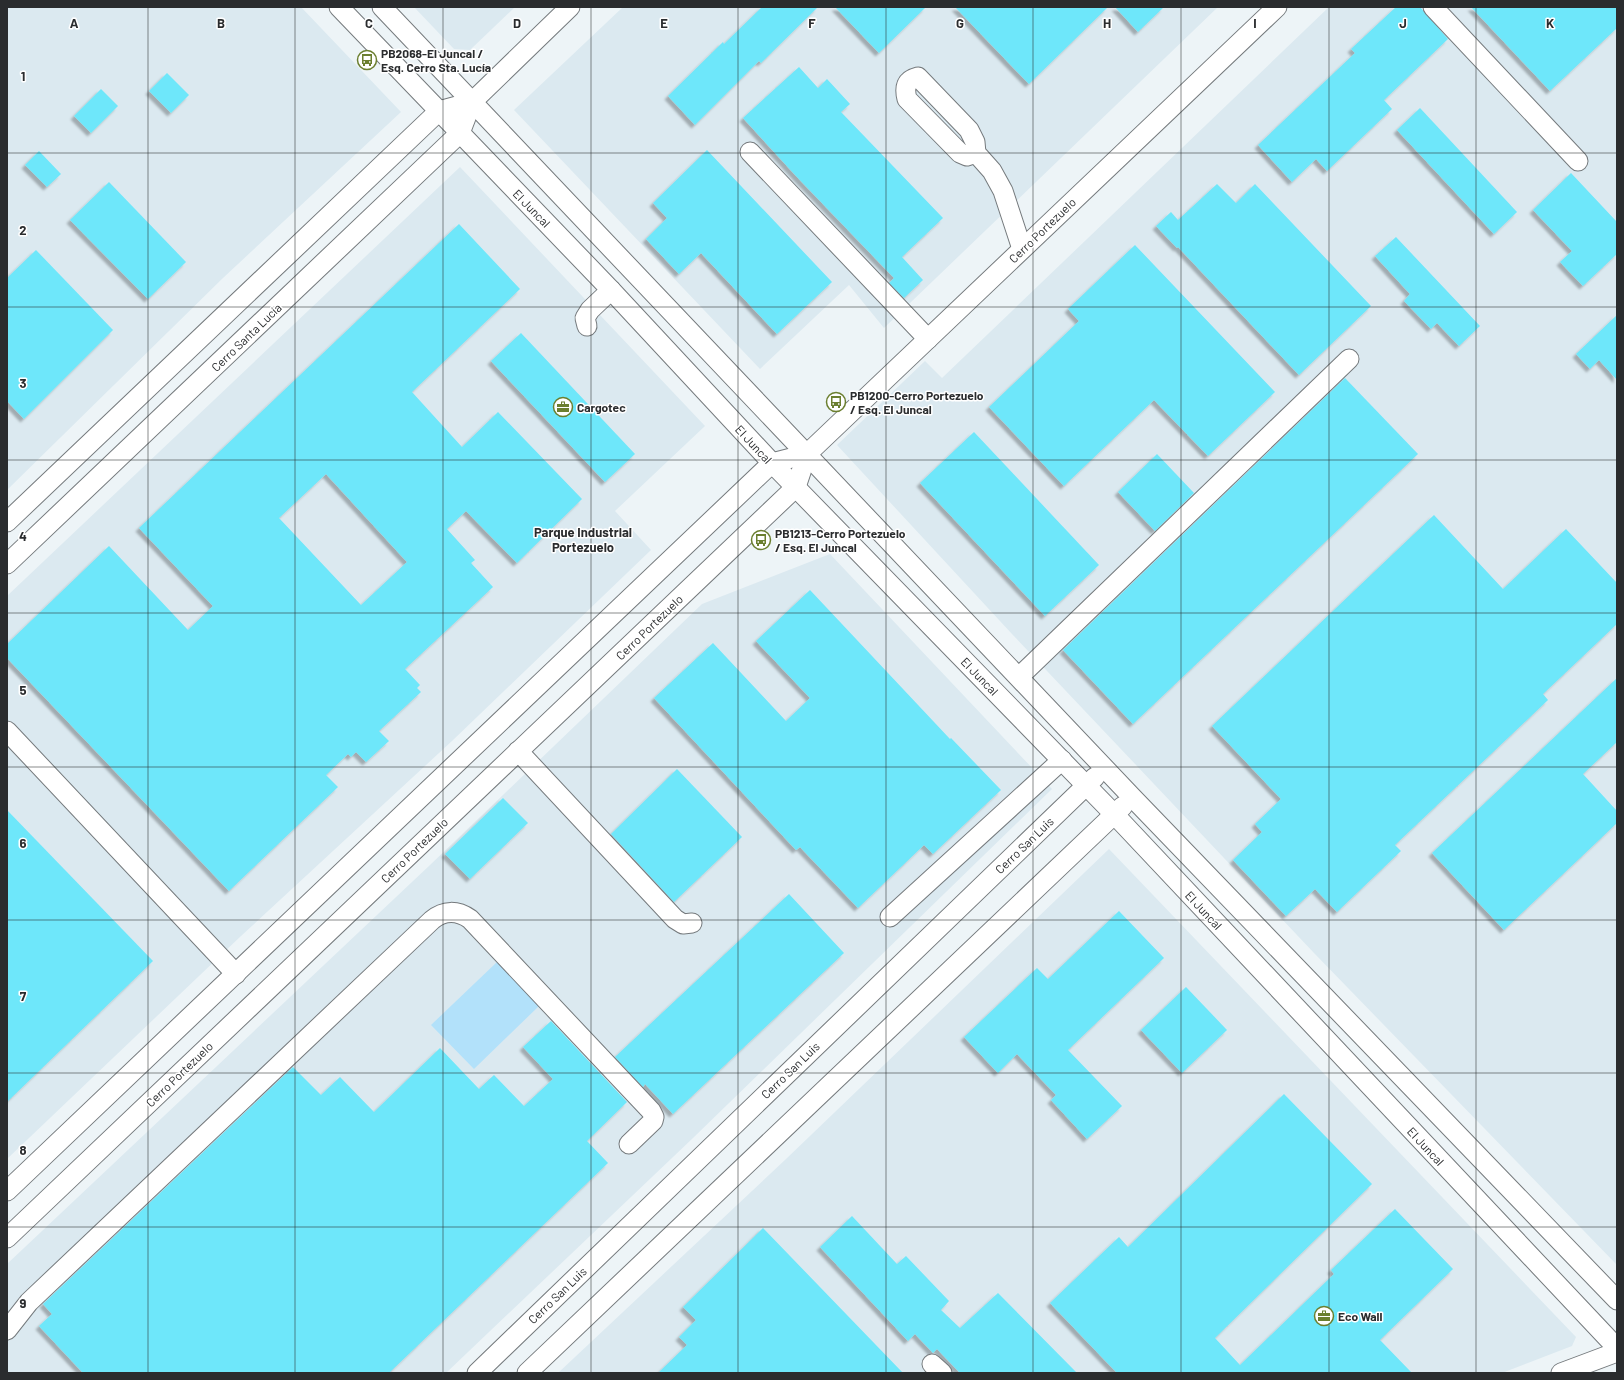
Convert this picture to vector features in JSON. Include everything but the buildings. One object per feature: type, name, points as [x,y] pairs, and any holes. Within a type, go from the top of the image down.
[{"type":"street","name":"El Juncal","points":[[339,7],[611,290],[772,463],[1114,814],[1617,1348]]},
{"type":"street","points":[[382,7],[1132,797],[1617,1300]]},
{"type":"street","name":"Cerro Santa Lucía","points":[[7,564],[460,133],[472,102],[570,7]]},
{"type":"street","name":"Cerro Portezuelo","points":[[7,1238],[796,487],[807,454],[1277,7]]},
{"type":"street","points":[[1433,7],[1578,161]]},
{"type":"street","points":[[963,158],[975,142],[969,130],[918,77],[911,79],[906,84],[905,92],[912,115],[963,158],[992,171],[1003,190],[1022,249]]},
{"type":"street","name":"Cerro Santa Lucía","points":[[7,522],[439,111],[472,102]]},
{"type":"street","points":[[750,152],[928,339]]},
{"type":"street","points":[[588,326],[585,318],[590,310],[611,290]]},
{"type":"street","points":[[1019,677],[1349,359]]},
{"type":"street","name":"Cerro Portezuelo","points":[[7,1191],[772,463],[807,454]]},
{"type":"street","points":[[7,731],[236,974]]},
{"type":"street","points":[[518,751],[675,919],[683,924],[692,923]]},
{"type":"street","points":[[890,917],[1062,760]]},
{"type":"street","name":"Cerro San Luis","points":[[477,1373],[1104,767]]},
{"type":"street","points":[[527,1373],[1132,797]]},
{"type":"street","points":[[7,1330],[28,1302],[432,920],[442,914],[455,912],[463,914],[470,919],[651,1111],[654,1117],[653,1121],[629,1144]]},
{"type":"street","points":[[1561,1373],[1617,1352]]},
{"type":"shaded area","points":[[7,7],[301,7],[401,112],[223,278],[7,490]]},
{"type":"shaded area","points":[[414,7],[515,7],[470,50],[454,49]]},
{"type":"shaded area","points":[[623,7],[1218,7],[884,328],[849,285],[760,369],[514,110]]},
{"type":"shaded area","points":[[1329,7],[1617,7],[1617,1265],[1314,953],[1012,634],[837,445],[925,361],[942,378]]},
{"type":"shaded area","points":[[460,167],[705,426],[615,511],[651,550],[452,741],[241,936],[7,1159],[7,596]]},
{"type":"shaded area","points":[[830,554],[1052,789],[693,1138],[446,1373],[7,1373],[7,1264],[430,865],[702,604]]},
{"type":"shaded area","points":[[1109,849],[1576,1337],[1572,1346],[1502,1373],[558,1373],[786,1159]]},
{"type":"shaded area","points":[[497,962],[539,1006],[474,1069],[431,1025]]},
{"type":"place","name":"PB2068-El Juncal / Esq. Cerro Sta. Lucía","points":[[367,60]]},
{"type":"place","name":"PB1200-Cerro Portezuelo / Esq. El Juncal","points":[[836,402]]},
{"type":"place","name":"Cargotec","points":[[563,407]]},
{"type":"place","name":"PB1213-Cerro Portezuelo / Esq. El Juncal","points":[[761,540]]},
{"type":"place","name":"Eco Wall","points":[[1324,1316]]},
{"type":"district","name":"Parque Industrial Portezuelo","points":[[583,540]]}]
